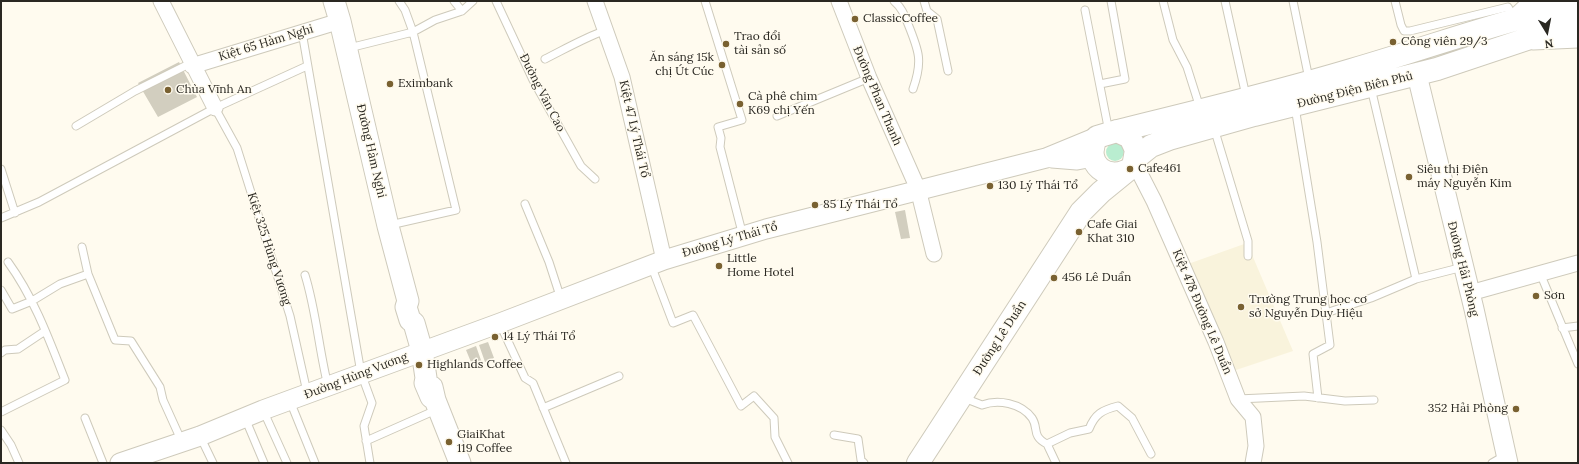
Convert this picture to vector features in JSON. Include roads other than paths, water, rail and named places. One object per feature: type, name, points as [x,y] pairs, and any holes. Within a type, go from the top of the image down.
[{"type":"main road","name":"Đường Hàm Nghi","points":[[334,1],[347,49],[388,226],[408,301],[414,304],[417,318],[414,323],[422,351],[426,378],[425,383],[431,397],[437,404],[460,463]]},
{"type":"main road","points":[[1515,19],[1578,3]]},
{"type":"main road","name":"Đường Điện Biên Phủ","points":[[1133,163],[1151,146],[1169,139],[1247,98],[1310,82],[1515,19]]},
{"type":"main road","points":[[1528,40],[1578,22]]},
{"type":"main road","name":"Đường Điện Biên Phủ","points":[[1102,144],[1207,118],[1294,105],[1417,75],[1528,40]]},
{"type":"main road","points":[[1130,137],[1134,143],[1133,163],[1116,174],[1109,174],[1103,171],[1102,144],[1130,137]]},
{"type":"main road","name":"Đường Lê Duẩn","points":[[1081,212],[1102,144]]},
{"type":"main road","name":"Đường Lê Duẩn","points":[[918,463],[1081,212],[1133,163]]},
{"type":"street","points":[[161,1],[215,108]]},
{"type":"street","name":"Kiệt 47 Lý Thái Tổ","points":[[596,1],[622,77],[657,262]]},
{"type":"street","name":"Đường Phan Thanh","points":[[839,1],[869,78],[918,189],[934,254]]},
{"type":"street","name":"Đường Điện Biên Phủ","points":[[1515,19],[1534,1]]},
{"type":"street","name":"Kiệt 65 Hàm Nghi","points":[[192,64],[340,21]]},
{"type":"street","name":"Đường Điện Biên Phủ","points":[[1528,40],[1572,40],[1578,38]]},
{"type":"street","name":"Đường Hải Phòng","points":[[1417,75],[1470,293],[1502,460]]},
{"type":"street","name":"Đường Lý Thái Tổ","points":[[422,351],[500,323],[657,262],[743,236],[918,189],[1102,144]]},
{"type":"street","name":"Kiệt 478 Đường Lê Duẩn","points":[[1133,163],[1154,201],[1216,342],[1238,399],[1253,417],[1256,446],[1253,463]]},
{"type":"street","points":[[1470,293],[1578,263]]},
{"type":"street","name":"Đường Hùng Vương","points":[[130,461],[200,436],[263,410],[422,351]]},
{"type":"lane","points":[[388,226],[456,210],[413,32],[405,10],[399,1]]},
{"type":"lane","points":[[454,1],[462,11]]},
{"type":"lane","points":[[347,49],[413,32],[435,20],[462,11],[473,1]]},
{"type":"lane","name":"Đường Văn Cao","points":[[496,1],[533,80],[581,166],[595,179]]},
{"type":"lane","points":[[706,1],[742,120],[718,126],[721,138],[720,147],[743,236]]},
{"type":"lane","points":[[894,1],[902,7],[917,43],[919,74],[913,90]]},
{"type":"lane","points":[[924,1],[927,11],[937,19],[948,72]]},
{"type":"lane","points":[[1100,84],[1125,79],[1111,1]]},
{"type":"lane","points":[[1163,1],[1173,40],[1187,68],[1207,118],[1248,241],[1248,256]]},
{"type":"lane","points":[[1225,1],[1247,98]]},
{"type":"lane","points":[[1293,1],[1310,82]]},
{"type":"lane","points":[[1395,1],[1404,31],[1410,31],[1508,7],[1515,19]]},
{"type":"lane","points":[[1084,10],[1100,84],[1102,144]]},
{"type":"lane","points":[[545,59],[581,40],[606,30]]},
{"type":"lane","points":[[302,32],[361,373],[372,403],[364,426],[370,463]]},
{"type":"lane","points":[[76,126],[135,91],[192,64]]},
{"type":"lane","points":[[1,218],[39,202],[215,108],[307,66]]},
{"type":"lane","points":[[777,116],[869,78]]},
{"type":"lane","points":[[1371,86],[1416,279]]},
{"type":"lane","points":[[1294,105],[1317,242],[1330,345],[1312,354],[1318,398]]},
{"type":"lane","name":"Kiệt 325 Hùng Vương","points":[[215,108],[237,148],[290,316],[299,397]]},
{"type":"lane","points":[[1,169],[15,213]]},
{"type":"lane","points":[[525,204],[549,262],[562,299]]},
{"type":"lane","points":[[82,247],[88,274],[115,340],[132,341],[160,387],[162,400],[182,442]]},
{"type":"lane","points":[[1,412],[65,380],[32,300],[21,279],[8,262]]},
{"type":"lane","points":[[657,262],[673,323],[693,315],[741,406],[754,396],[774,418],[775,437],[788,463]]},
{"type":"lane","points":[[1326,313],[1371,298],[1416,279],[1463,267]]},
{"type":"lane","points":[[1540,273],[1578,364]]},
{"type":"lane","points":[[1,290],[12,309],[32,300],[60,284],[88,274]]},
{"type":"lane","points":[[305,275],[314,312],[319,347],[328,386]]},
{"type":"lane","points":[[500,323],[524,378],[533,383],[566,463]]},
{"type":"lane","points":[[1562,328],[1578,326]]},
{"type":"lane","points":[[1,353],[5,350],[18,349],[45,331]]},
{"type":"lane","points":[[543,408],[619,376]]},
{"type":"lane","points":[[1238,399],[1304,396],[1345,401],[1374,400]]},
{"type":"lane","name":"Đường Hùng Vương","points":[[299,397],[315,463]]},
{"type":"lane","points":[[962,397],[982,405],[993,401],[1017,407],[1031,417],[1035,424],[1034,430],[1047,444],[1056,463]]},
{"type":"lane","points":[[366,441],[437,404]]},
{"type":"lane","points":[[1047,444],[1070,433],[1089,429],[1094,418],[1103,410],[1118,406],[1132,418],[1151,454]]},
{"type":"lane","points":[[263,410],[287,463]]},
{"type":"lane","points":[[85,418],[103,463]]},
{"type":"lane","points":[[245,418],[264,463]]},
{"type":"lane","points":[[1,430],[12,445],[19,463]]},
{"type":"lane","points":[[834,435],[858,439],[860,460],[864,463]]},
{"type":"lane","points":[[200,436],[213,463]]},
{"type":"place","name":"ClassicCoffee","points":[[855,19]]},
{"type":"place","name":"Công viên 29/3","points":[[1393,42]]},
{"type":"place","name":"Trao đổi tài sản số","points":[[726,44]]},
{"type":"place","name":"Ăn sáng 15k chị Út Cúc","points":[[722,65]]},
{"type":"place","name":"Eximbank","points":[[390,84]]},
{"type":"place","name":"Chùa Vĩnh An","points":[[168,90]]},
{"type":"place","name":"Cà phê chim K69 chị Yến","points":[[740,104]]},
{"type":"place","name":"Cafe461","points":[[1130,169]]},
{"type":"place","name":"Siêu thị Điện máy Nguyễn Kim","points":[[1409,177]]},
{"type":"place","name":"130 Lý Thái Tổ","points":[[990,186]]},
{"type":"place","name":"85 Lý Thái Tổ","points":[[815,205]]},
{"type":"place","name":"Cafe Giai Khat 310","points":[[1079,232]]},
{"type":"place","name":"Little Home Hotel","points":[[719,266]]},
{"type":"place","name":"456 Lê Duẩn","points":[[1054,278]]},
{"type":"place","name":"Sơn","points":[[1536,296]]},
{"type":"place","name":"Trường Trung học cơ sở Nguyễn Duy Hiệu","points":[[1241,307]]},
{"type":"place","name":"14 Lý Thái Tổ","points":[[495,337]]},
{"type":"place","name":"Highlands Coffee","points":[[419,365]]},
{"type":"place","name":"352 Hải Phòng","points":[[1516,409]]},
{"type":"place","name":"GiaiKhat 119 Coffee","points":[[449,442]]}]
